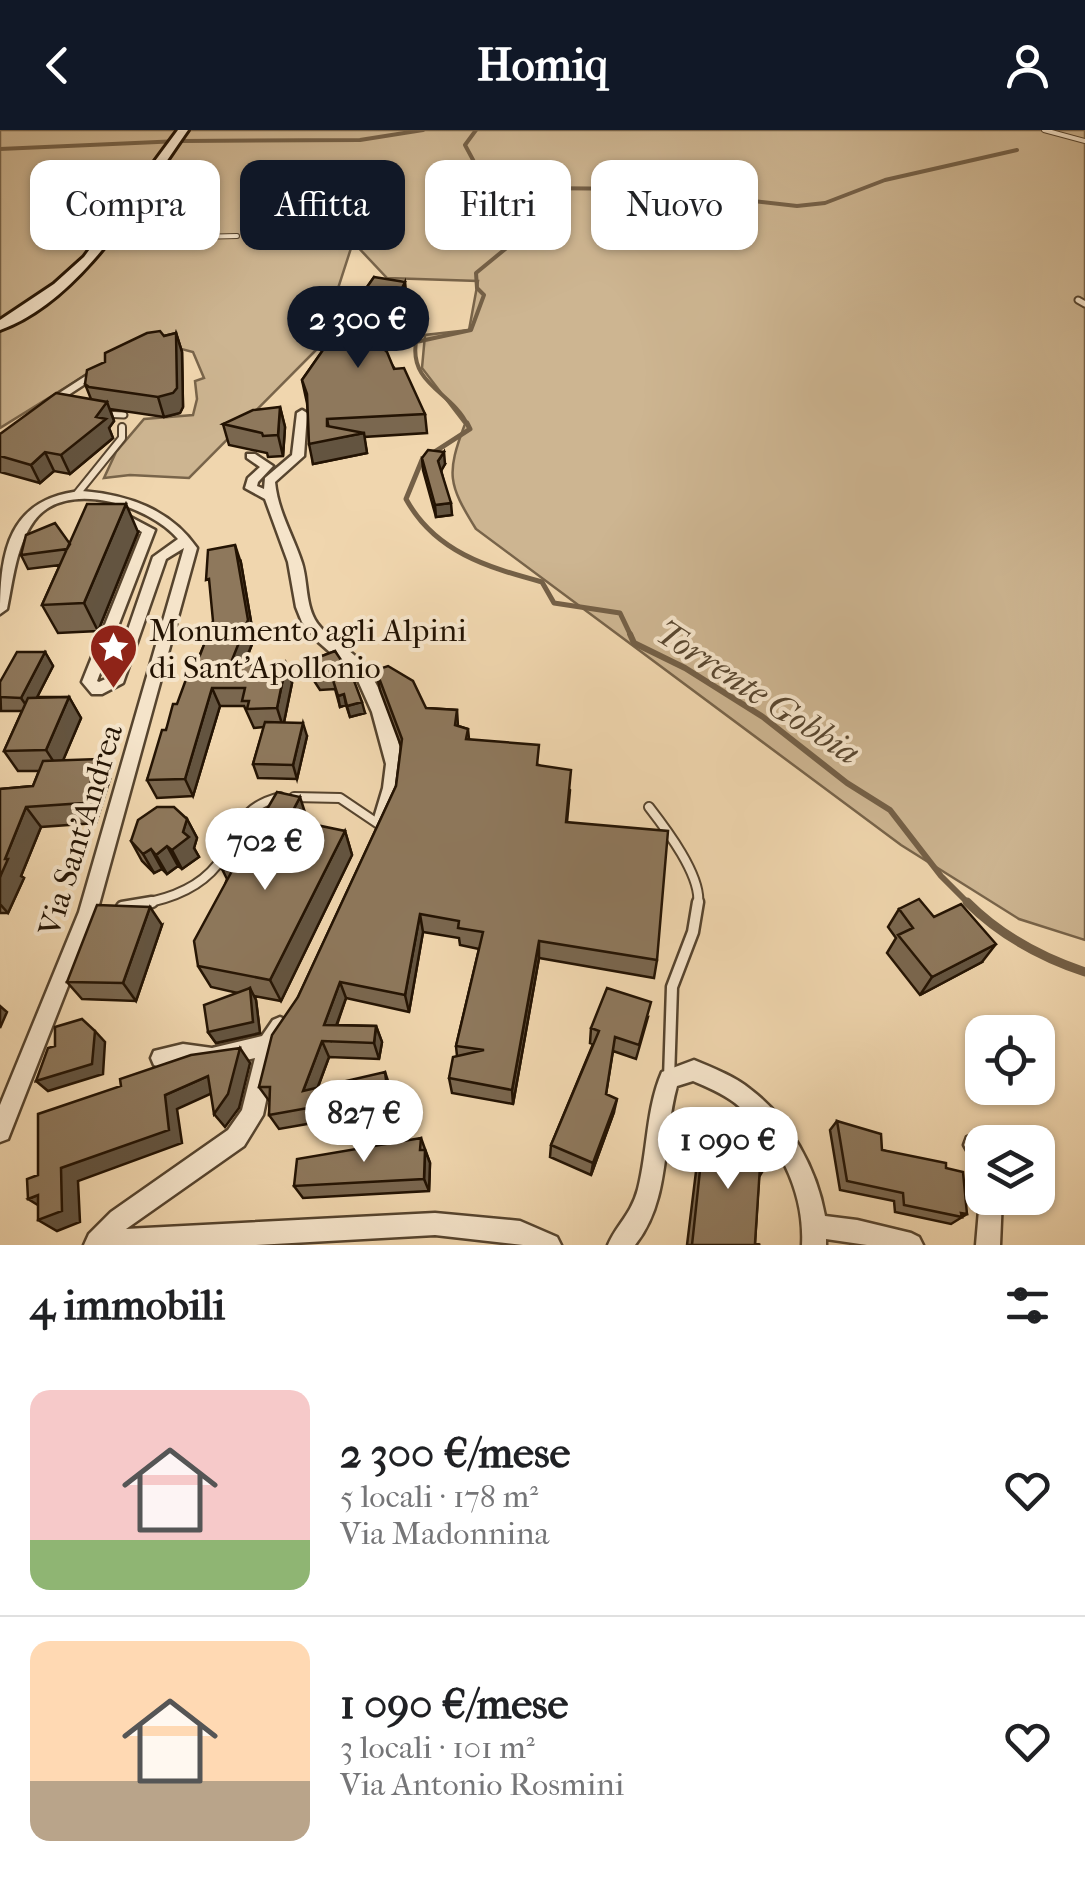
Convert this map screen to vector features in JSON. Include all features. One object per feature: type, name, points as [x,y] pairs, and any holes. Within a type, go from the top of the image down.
[{"type":"main road","points":[[0,326],[74,276],[183,130]]},
{"type":"street","points":[[40,410],[118,359]]},
{"type":"street","points":[[302,413],[298,456],[269,481],[270,497],[278,527],[296,564],[301,604],[310,625],[360,670],[394,760],[388,805],[376,833]]},
{"type":"street","points":[[252,456],[267,466],[251,488],[270,497]]},
{"type":"street","points":[[0,608],[11,561],[26,524],[48,503],[76,494],[146,510],[174,526],[185,540]]},
{"type":"street","name":"Via Sant'Andrea","points":[[0,1132],[88,912],[191,548],[185,540],[160,556],[118,679],[97,690],[88,682],[149,530],[140,522],[116,516],[119,503]]},
{"type":"street","points":[[96,1243],[118,1220],[236,1138],[252,1115],[268,1045],[295,1004]]},
{"type":"street","points":[[161,1058],[183,1054],[212,1058],[268,1045]]},
{"type":"street","points":[[620,1245],[640,1221],[654,1168],[660,1104],[669,1078],[694,1070],[744,1096],[790,1148],[816,1236],[857,1232],[911,1245]]},
{"type":"street","points":[[988,1245],[990,1215]]},
{"type":"street","points":[[96,1243],[435,1224],[520,1232],[550,1245]]},
{"type":"lane","points":[[1044,130],[1085,141]]},
{"type":"lane","points":[[220,236],[236,236]]},
{"type":"lane","points":[[90,384],[108,377]]},
{"type":"lane","points":[[40,410],[68,403]]},
{"type":"lane","points":[[94,413],[124,415]]},
{"type":"lane","points":[[76,494],[98,462],[122,438],[122,427]]},
{"type":"lane","points":[[88,912],[157,902],[188,889],[220,862],[237,824],[262,801],[278,797],[340,798],[376,833]]},
{"type":"lane","points":[[649,807],[669,833],[700,891],[692,932],[672,987],[669,1078]]},
{"type":"shaded area","points":[[0,130],[1085,130],[1085,940],[1019,919],[901,845],[476,529],[460,501],[453,478],[455,455],[465,424],[422,368],[425,335],[469,330],[478,281],[387,278],[361,250],[405,250],[405,160],[240,160],[240,250],[350,250],[319,347],[189,478],[104,478],[116,452],[144,419],[193,415],[197,399],[195,381],[204,378],[193,352],[144,339],[0,428]]},
{"type":"building","points":[[374,277],[405,282],[393,306],[385,305],[364,337],[373,338],[387,352],[394,369],[404,368],[425,414],[327,419],[327,426],[364,433],[309,444],[307,394],[302,380]]},
{"type":"building","points":[[160,331],[164,336],[176,333],[177,388],[173,393],[158,397],[85,384],[87,370],[105,362],[105,353]]},
{"type":"building","points":[[56,393],[107,402],[96,417],[106,419],[61,455],[45,452],[31,465],[0,456],[0,434]]},
{"type":"building","points":[[280,407],[278,435],[263,436],[223,424],[253,410]]},
{"type":"building","points":[[428,450],[444,452],[438,461],[451,503],[435,505],[422,458]]},
{"type":"building","points":[[87,504],[126,504],[84,603],[42,605]]},
{"type":"building","points":[[55,523],[70,544],[67,549],[21,555],[26,535]]},
{"type":"building","points":[[235,545],[248,620],[230,665],[286,664],[277,708],[247,709],[249,701],[242,701],[245,688],[212,688],[185,779],[147,780],[162,730],[166,730],[173,704],[177,704],[192,663],[197,663],[213,621],[209,579],[206,580],[208,550]]},
{"type":"building","points":[[335,651],[353,678],[362,702],[347,706],[344,694],[338,696],[332,677],[317,678],[306,662]]},
{"type":"building","points":[[17,652],[45,652],[21,698],[0,697],[0,682]]},
{"type":"building","points":[[388,666],[413,681],[426,708],[457,710],[455,725],[468,729],[466,739],[539,745],[537,765],[571,770],[566,822],[668,831],[657,960],[539,941],[512,1090],[449,1078],[453,1057],[484,1050],[456,1046],[483,932],[458,928],[459,921],[420,914],[405,995],[340,982],[324,1025],[376,1026],[374,1043],[322,1041],[303,1091],[385,1072],[388,1095],[308,1114],[308,1108],[269,1115],[270,1087],[259,1087],[272,1035],[298,997],[396,786],[402,739],[376,670]]},
{"type":"building","points":[[69,697],[46,750],[4,751],[28,698]]},
{"type":"building","points":[[265,722],[303,723],[293,765],[253,764]]},
{"type":"building","points":[[98,759],[84,803],[26,807],[0,877],[0,789],[33,786],[43,761]]},
{"type":"building","points":[[277,792],[300,797],[286,824],[318,831],[321,826],[345,831],[270,980],[198,966],[194,941],[232,871],[222,869],[236,845],[245,847]]},
{"type":"building","points":[[157,807],[174,807],[187,819],[183,832],[189,837],[172,850],[167,846],[156,855],[151,849],[143,854],[131,841],[138,820]]},
{"type":"building","points":[[919,899],[934,917],[961,904],[996,944],[932,977],[898,935],[913,928],[899,909]]},
{"type":"building","points":[[97,905],[150,907],[123,983],[67,982]]},
{"type":"building","points":[[250,988],[253,1022],[208,1032],[204,1005]]},
{"type":"building","points":[[607,988],[651,1002],[639,1045],[615,1037],[606,1094],[617,1099],[593,1163],[551,1145],[599,1031],[591,1028]]},
{"type":"building","points":[[82,1019],[95,1031],[92,1064],[36,1081],[48,1048],[55,1046],[55,1027]]},
{"type":"building","points":[[240,1048],[228,1094],[214,1114],[208,1076],[165,1095],[169,1130],[61,1168],[62,1211],[38,1220],[38,1195],[28,1199],[27,1179],[38,1175],[38,1114],[121,1086],[120,1079],[191,1055]]},
{"type":"building","points":[[837,1121],[881,1134],[882,1150],[946,1163],[946,1168],[963,1172],[965,1214],[961,1213],[962,1217],[904,1205],[903,1193],[847,1181]]},
{"type":"building","points":[[704,1133],[744,1144],[745,1139],[766,1144],[764,1169],[760,1167],[755,1243],[760,1245],[692,1245]]},
{"type":"building","points":[[421,1138],[420,1150],[425,1150],[424,1179],[294,1186],[297,1159]]},
{"type":"waterway","points":[[0,149],[180,141],[360,140],[423,130]]},
{"type":"waterway","name":"Torrente Gobbia","points":[[473,160],[465,145],[476,130]]},
{"type":"waterway","points":[[571,188],[651,189],[797,206],[825,203],[885,180],[1017,150]]},
{"type":"waterway","name":"Torrente Gobbia","points":[[468,426],[453,405],[425,379],[416,357],[416,342],[471,330],[484,295],[477,288],[476,273],[504,250]]},
{"type":"waterway","name":"Torrente Gobbia","points":[[467,423],[470,429],[422,460],[406,499],[418,517],[447,545],[464,555],[542,582],[554,603],[620,613],[631,636]]},
{"type":"waterway","name":"Torrente Gobbia","points":[[630,634],[634,643],[685,668],[763,717],[847,783],[890,810],[941,876],[967,902]]},
{"type":"waterway","name":"Torrente Gobbia","points":[[967,902],[1022,944],[1085,972]]},
{"type":"place","name":"Monumento agli Alpini di Sant'Apollonio","points":[[114,690]]}]
